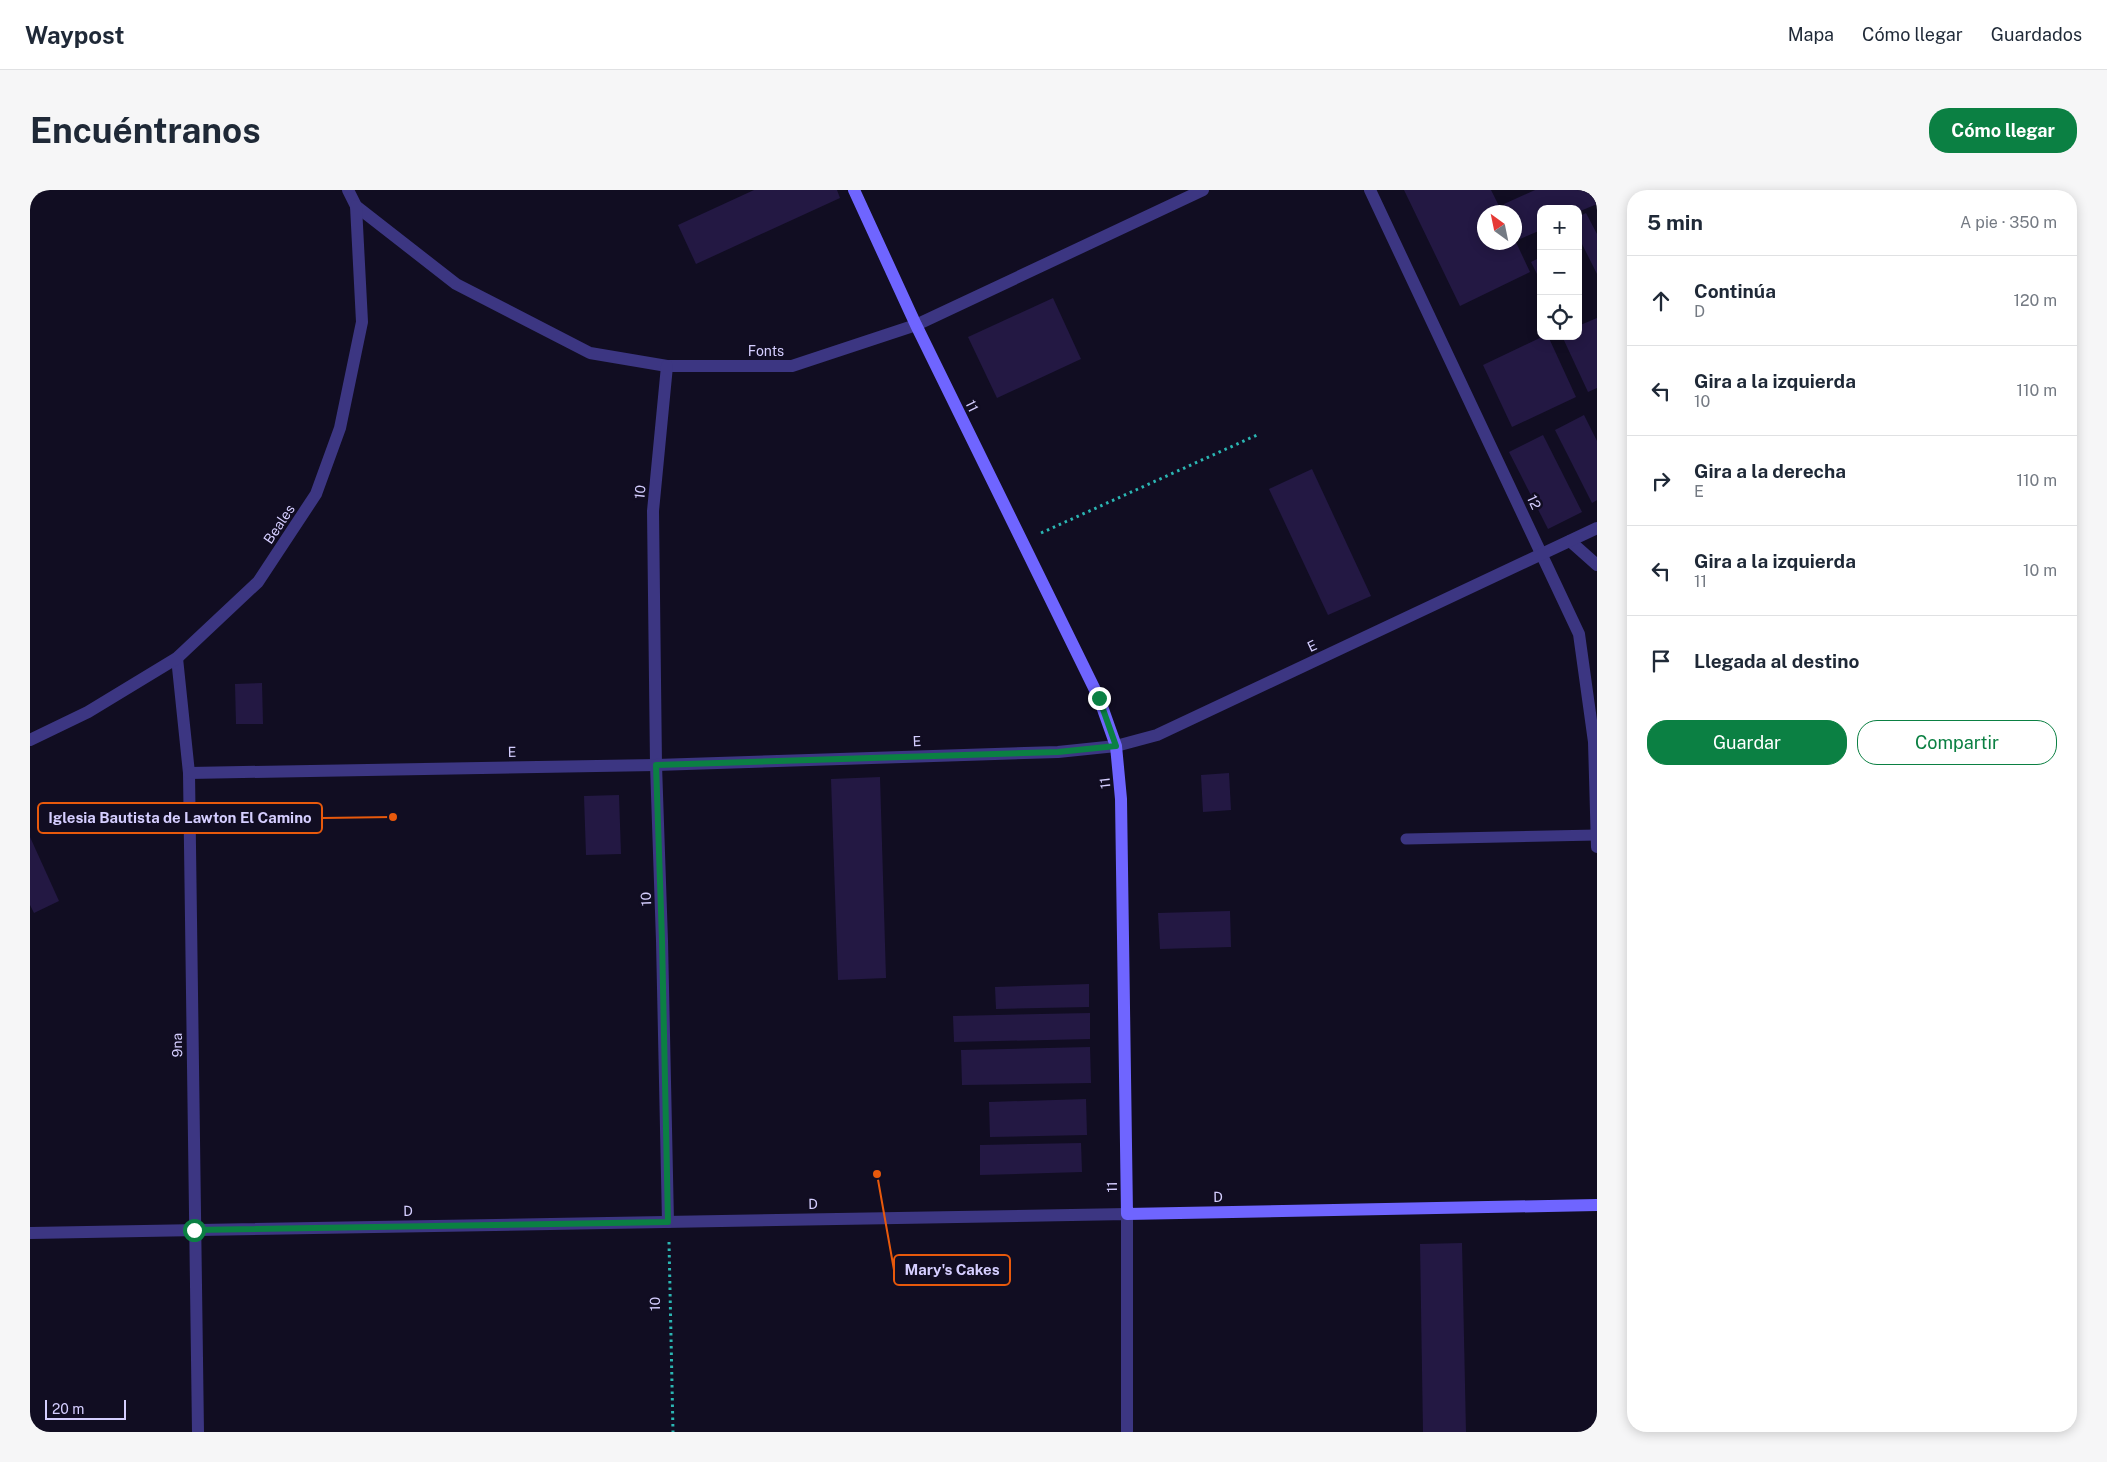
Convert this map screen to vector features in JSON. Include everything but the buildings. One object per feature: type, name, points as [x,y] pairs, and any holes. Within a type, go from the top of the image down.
[{"type":"street","name":"Fonts","points":[[348,190],[356,206],[456,284],[530,324],[590,353],[668,366],[792,366],[916,325],[1203,190]]},
{"type":"street","name":"11","points":[[854,190],[916,325],[1099,698],[1116,746],[1121,799],[1128,1214],[1127,1432]]},
{"type":"street","name":"12","points":[[1370,190],[1580,634],[1596,742],[1597,847]]},
{"type":"street","name":"Beales","points":[[30,740],[88,712],[177,658],[258,582],[316,494],[340,428],[362,322],[356,206]]},
{"type":"street","name":"10","points":[[668,366],[653,511],[656,765],[668,1222]]},
{"type":"street","name":"E","points":[[189,773],[656,765],[1058,752],[1116,746],[1157,735],[1597,528]]},
{"type":"street","points":[[1570,541],[1597,565]]},
{"type":"street","name":"9na","points":[[177,658],[189,773],[198,1432]]},
{"type":"street","name":"D","points":[[30,1233],[1597,1205]]},
{"type":"lane","points":[[1406,839],[1597,835]]},
{"type":"path","points":[[1022,542],[1257,435]]},
{"type":"path","name":"10","points":[[668,1222],[673,1432]]},
{"type":"place","name":"Iglesia Bautista de Lawton El Camino","points":[[393,817]]},
{"type":"place","name":"Mary's Cakes","points":[[877,1174]]},
{"type":"route","points":[[194,1230],[668,1222],[656,765],[1058,752],[1116,746],[1099,698]]}]
